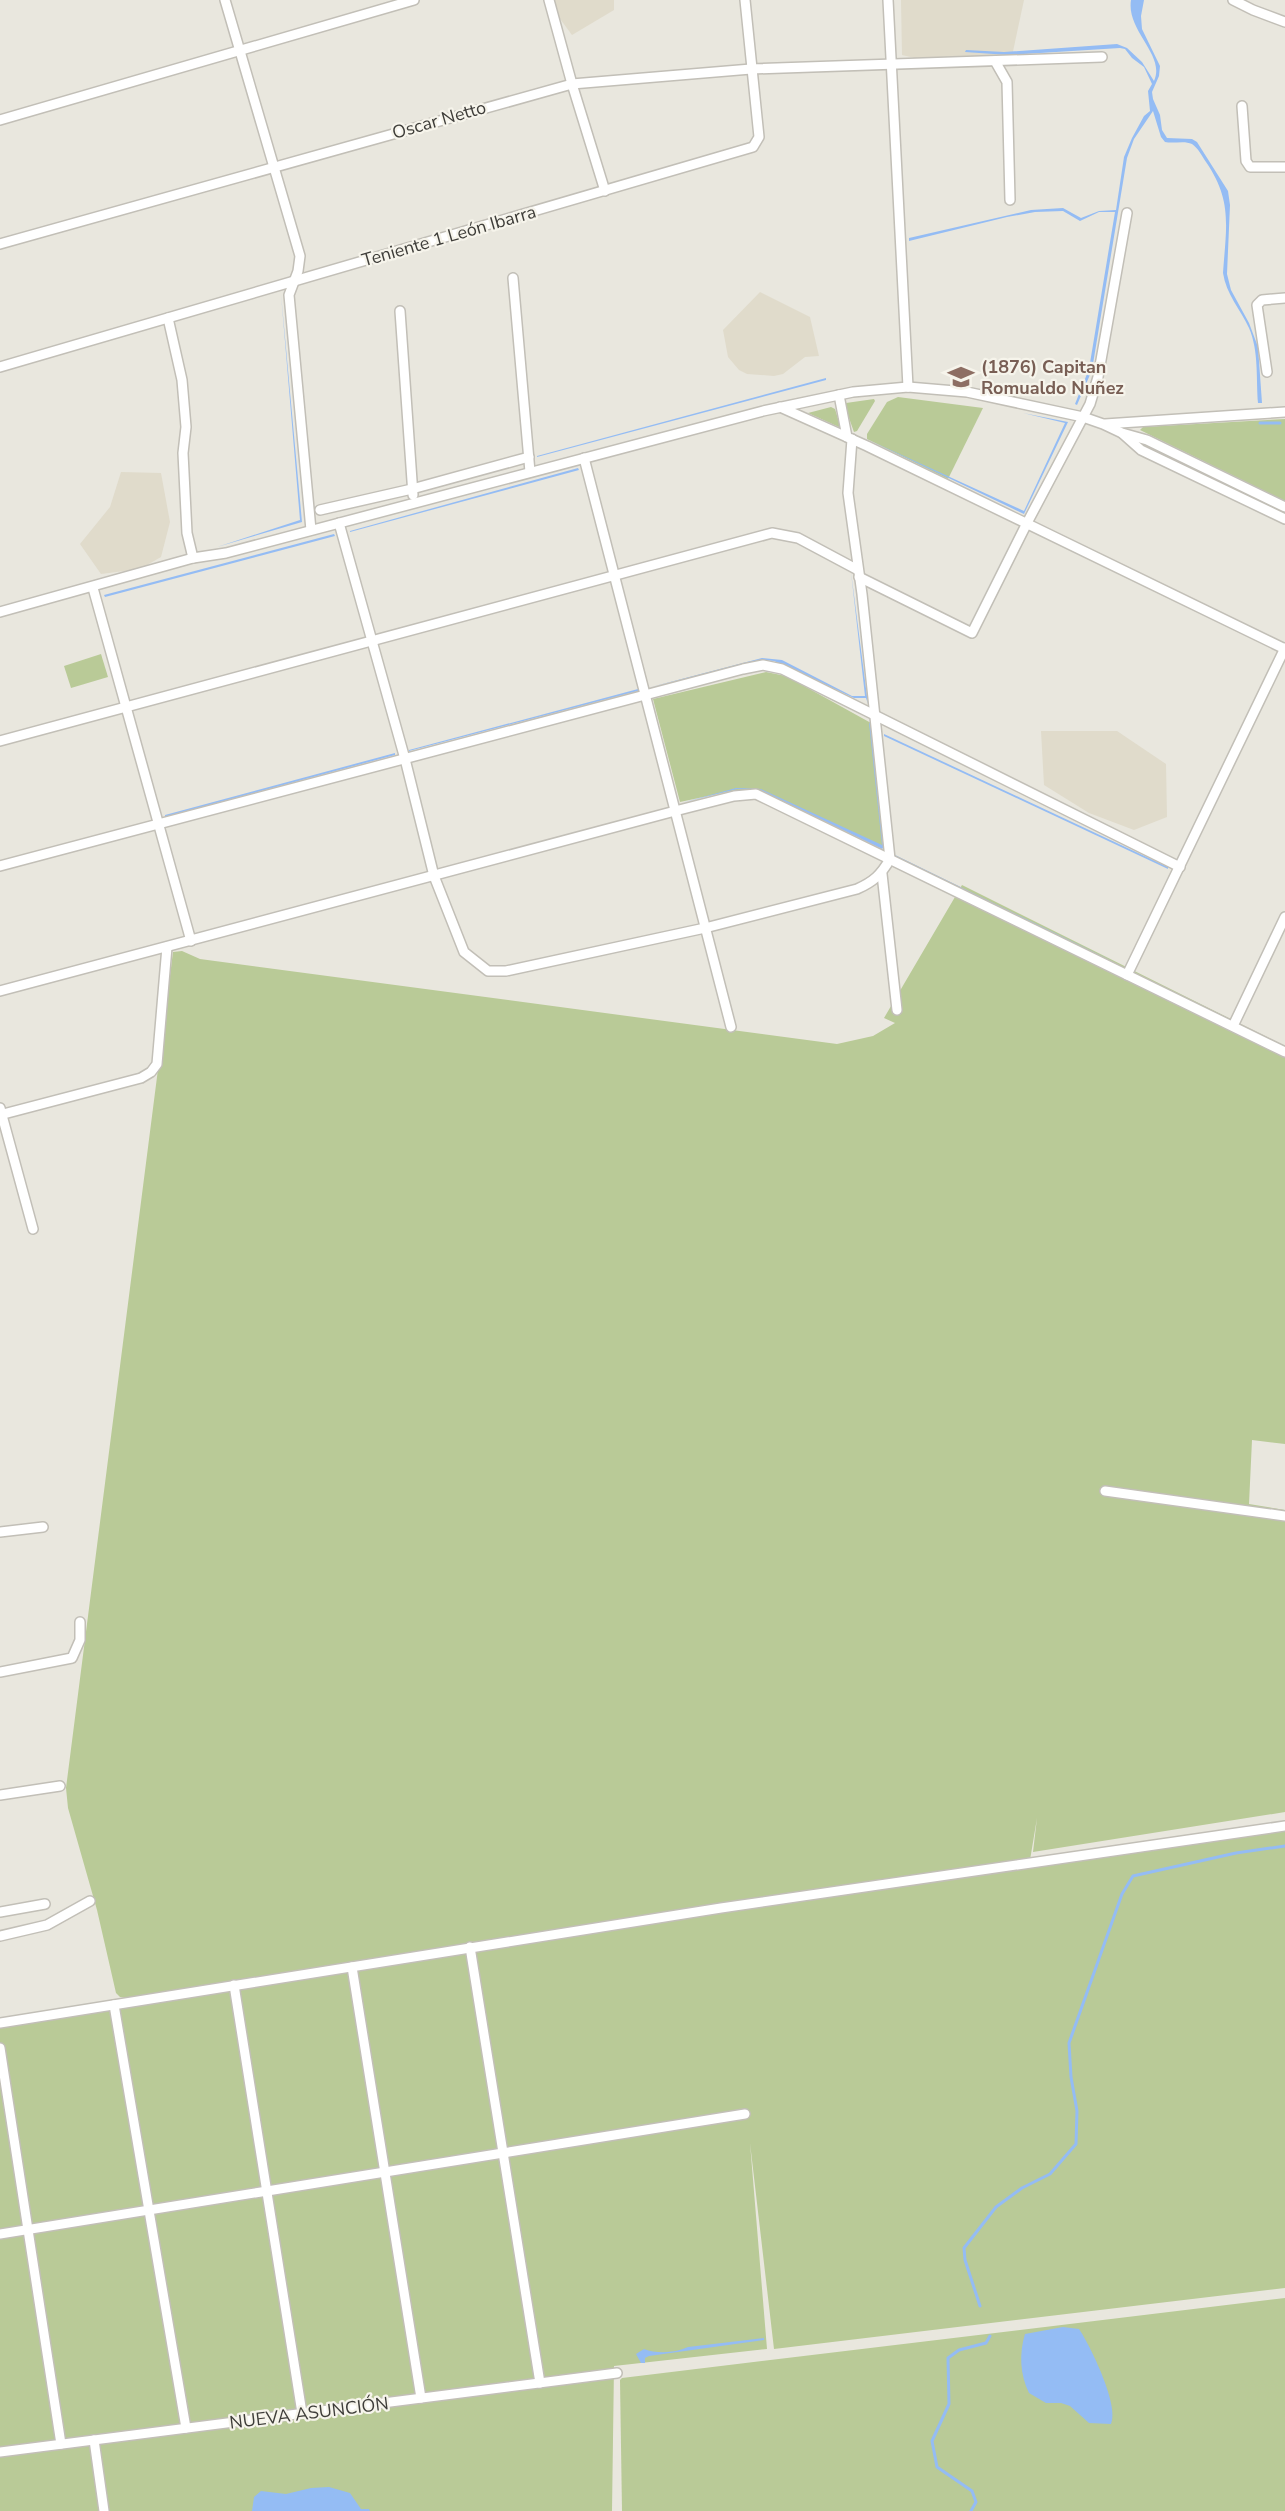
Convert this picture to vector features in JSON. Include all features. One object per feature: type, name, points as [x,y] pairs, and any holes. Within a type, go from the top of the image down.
[{"type":"street","points":[[225,0],[300,256],[289,295],[315,512],[310,530]]},
{"type":"street","points":[[0,120],[414,0]]},
{"type":"street","points":[[549,0],[605,191]]},
{"type":"street","name":"Teniente 1 León Ibarra","points":[[0,367],[756,145],[759,137],[746,0]]},
{"type":"street","points":[[888,0],[908,387]]},
{"type":"street","points":[[1233,0],[1252,10],[1285,22]]},
{"type":"street","name":"Oscar Netto","points":[[0,244],[572,84],[751,69],[1101,57]]},
{"type":"street","points":[[996,61],[1007,82],[1010,200]]},
{"type":"street","points":[[1242,106],[1246,161],[1250,167],[1285,167]]},
{"type":"street","points":[[0,741],[772,533],[798,538],[859,574],[972,633],[1090,404],[1098,377],[1127,213]]},
{"type":"street","points":[[513,278],[530,472]]},
{"type":"street","points":[[1267,372],[1257,305],[1262,300],[1285,298]]},
{"type":"street","points":[[400,311],[413,503]]},
{"type":"street","points":[[168,318],[182,380],[186,427],[183,453],[187,533],[193,558]]},
{"type":"street","points":[[0,612],[93,588],[193,558],[226,553],[780,407],[838,395],[908,387],[967,392],[1083,417],[1122,433],[1147,440],[1285,507]]},
{"type":"street","points":[[339,523],[405,759],[434,876],[464,952],[488,971],[506,971],[705,928],[857,889],[875,881],[882,874],[890,859],[848,493],[850,438],[838,395]]},
{"type":"street","points":[[780,407],[850,438],[1285,648],[1127,975]]},
{"type":"street","points":[[1104,424],[1285,412]]},
{"type":"street","points":[[1122,433],[1141,450],[1285,519]]},
{"type":"street","points":[[315,512],[412,489],[529,457]]},
{"type":"street","points":[[584,458],[731,1027]]},
{"type":"street","points":[[93,588],[191,941]]},
{"type":"street","points":[[0,866],[763,665],[783,669],[1179,867]]},
{"type":"street","points":[[0,991],[675,811],[734,796],[756,794],[1285,1052]]},
{"type":"street","points":[[882,874],[897,1010]]},
{"type":"street","points":[[1233,1026],[1285,917]]},
{"type":"street","points":[[33,1229],[1,1112],[141,1078],[151,1072],[157,1064],[167,947]]},
{"type":"street","points":[[1105,1491],[1285,1516]]},
{"type":"street","points":[[0,1533],[44,1527]]},
{"type":"street","points":[[0,1672],[72,1658],[80,1640],[80,1622]]},
{"type":"street","points":[[0,1795],[60,1786]]},
{"type":"street","points":[[0,2023],[733,1906],[1285,1826]]},
{"type":"street","points":[[0,1936],[47,1925],[90,1901]]},
{"type":"street","points":[[0,1912],[45,1904]]},
{"type":"street","points":[[470,1947],[540,2383]]},
{"type":"street","points":[[352,1966],[421,2398]]},
{"type":"street","points":[[234,1985],[302,2414]]},
{"type":"street","points":[[114,2005],[186,2428]]},
{"type":"street","points":[[0,2048],[61,2444]]},
{"type":"street","points":[[0,2234],[745,2114]]},
{"type":"street","name":"NUEVA ASUNCIÓN","points":[[0,2452],[617,2373]]},
{"type":"street","points":[[94,2440],[104,2511]]},
{"type":"shaded area","points":[[552,0],[614,0],[614,10],[572,35],[555,12]]},
{"type":"shaded area","points":[[901,0],[1024,0],[1012,56],[957,68],[902,55]]},
{"type":"shaded area","points":[[760,292],[810,317],[819,356],[805,357],[783,374],[774,376],[747,374],[739,370],[728,357],[723,330]]},
{"type":"shaded area","points":[[121,472],[161,473],[170,522],[161,557],[140,569],[101,574],[80,544],[110,507]]},
{"type":"shaded area","points":[[1041,731],[1117,731],[1166,764],[1167,817],[1134,830],[1089,813],[1044,785]]},
{"type":"green space","points":[[898,397],[983,408],[948,479],[867,439],[867,434],[887,402]]},
{"type":"green space","points":[[874,399],[875,401],[857,431],[854,432],[845,407],[846,403]]},
{"type":"green space","points":[[831,407],[835,409],[841,428],[808,413]]},
{"type":"green space","points":[[1285,419],[1285,501],[1140,430],[1143,427]]},
{"type":"green space","points":[[101,654],[108,677],[71,688],[64,666]]},
{"type":"green space","points":[[766,672],[786,676],[871,723],[883,848],[760,791],[736,790],[680,802],[653,699]]},
{"type":"green space","points":[[962,885],[1285,1046],[1285,1444],[1252,1440],[1249,1504],[1285,1510],[1285,1812],[1033,1852],[1037,1818],[1030,1860],[131,1999],[120,1997],[116,1993],[97,1910],[68,1808],[66,1788],[173,952],[182,951],[200,959],[837,1044],[873,1036],[895,1023],[884,1018]]},
{"type":"green space","points":[[1285,1828],[1285,2288],[774,2349],[750,2143],[767,2349],[614,2366],[612,2511],[0,2511],[0,2020]]},
{"type":"green space","points":[[1285,2298],[1285,2511],[622,2511],[620,2380],[622,2378]]},
{"type":"water","points":[[1131,0],[1144,0],[1141,16],[1142,29],[1160,66],[1159,76],[1152,92],[1160,115],[1162,130],[1167,138],[1192,139],[1197,142],[1228,191],[1230,205],[1227,274],[1231,290],[1249,323],[1258,347],[1262,403],[1258,403],[1256,356],[1252,337],[1230,295],[1223,273],[1226,215],[1220,189],[1215,176],[1200,152],[1192,144],[1165,142],[1161,137],[1153,111],[1134,139],[1127,158],[1092,370],[1077,405],[1075,404],[1089,369],[1115,212],[1099,212],[1080,221],[1063,211],[1035,212],[909,241],[909,238],[1031,210],[1063,208],[1081,218],[1099,211],[1116,210],[1124,157],[1144,116],[1150,111],[1148,91],[1152,84],[1144,67],[1125,49],[1120,48],[1008,55],[965,52],[966,50],[1004,52],[1117,44],[1127,48],[1142,62],[1154,81],[1155,62],[1134,22]]},
{"type":"water","points":[[281,294],[302,522],[217,547],[300,520]]},
{"type":"water","points":[[826,378],[826,380],[537,457],[537,456]]},
{"type":"water","points":[[1023,413],[1068,422],[1024,514],[869,440],[1024,511],[1065,423]]},
{"type":"water","points":[[578,468],[579,470],[350,532],[350,531]]},
{"type":"water","points":[[334,534],[335,536],[105,597],[104,595]]},
{"type":"water","points":[[851,572],[868,704],[866,698],[854,698],[774,661],[762,660],[651,687],[762,658],[782,660],[852,696],[865,696]]},
{"type":"water","points":[[638,689],[638,691],[409,751],[409,750]]},
{"type":"water","points":[[869,723],[871,724],[884,847],[882,849],[760,790],[737,789],[681,803],[736,788],[761,789],[882,845]]},
{"type":"water","points":[[884,734],[1168,867],[1168,869],[884,736]]},
{"type":"water","points":[[395,753],[395,755],[165,817],[165,815]]},
{"type":"water","points":[[895,855],[1123,966],[895,857]]},
{"type":"water","points":[[1063,2327],[1079,2329],[1090,2348],[1108,2390],[1113,2415],[1111,2424],[1089,2423],[1070,2406],[1061,2403],[1046,2403],[1029,2393],[1021,2364],[1025,2334]]},
{"type":"water","points":[[764,2338],[764,2340],[649,2356],[645,2358],[645,2363],[641,2363],[636,2354],[644,2349],[655,2352],[677,2351],[688,2347]]},
{"type":"water","points":[[329,2487],[350,2493],[361,2509],[370,2511],[252,2511],[254,2497],[261,2491],[286,2494],[311,2488]]},
{"type":"waterway","points":[[1260,423],[1280,423]]},
{"type":"waterway","points":[[980,2306],[965,2260],[964,2248],[996,2207],[1022,2188],[1050,2174],[1076,2144],[1077,2111],[1071,2077],[1069,2043],[1122,1894],[1133,1876],[1236,1853],[1285,1846]]},
{"type":"waterway","points":[[971,2511],[976,2502],[972,2491],[937,2467],[932,2441],[949,2404],[948,2358],[959,2350],[986,2343],[990,2336]]},
{"type":"place","name":"(1876) Capitan Romualdo Nuñez","points":[[961,377]]}]
